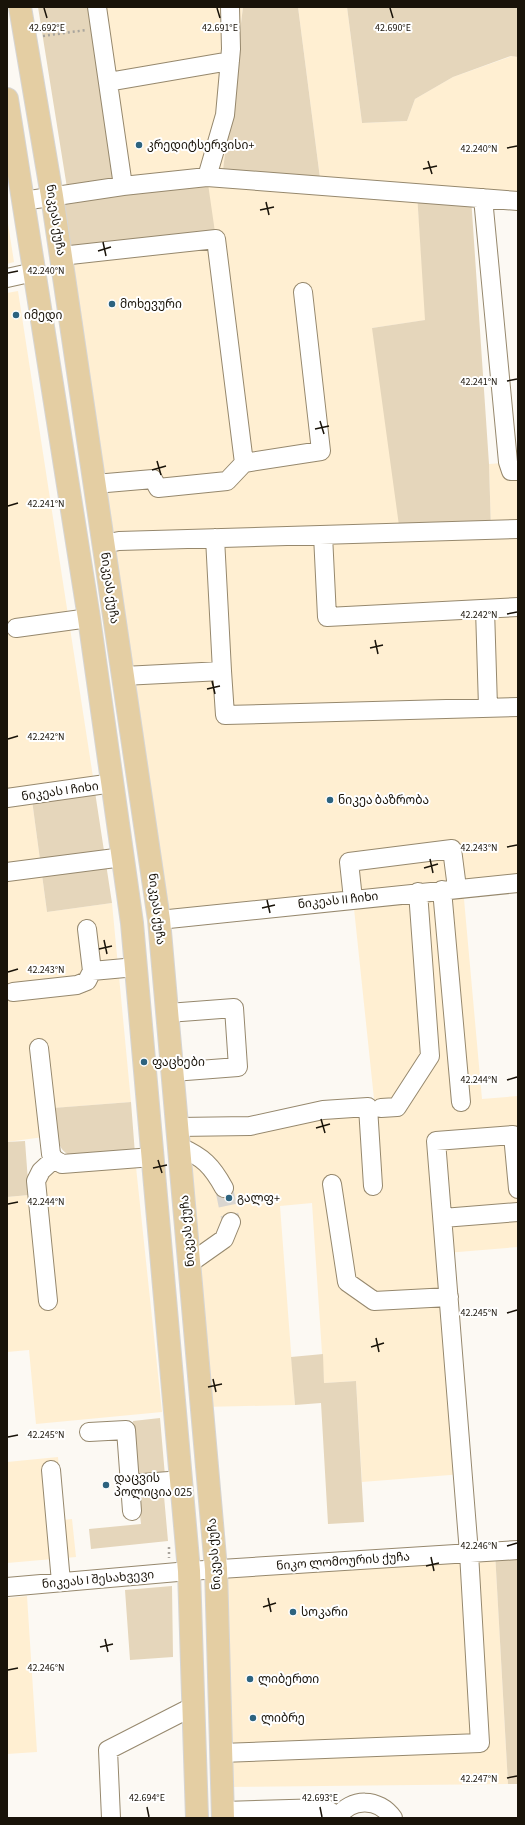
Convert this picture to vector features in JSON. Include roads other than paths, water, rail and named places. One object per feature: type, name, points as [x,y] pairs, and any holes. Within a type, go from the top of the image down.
[{"type":"main road","name":"ნიკეას ქუჩა","points":[[20,7],[52,196],[159,920],[216,1569],[223,1814]]},
{"type":"main road","name":"ნიკეას ქუჩა","points":[[7,99],[89,618],[123,857],[136,967],[189,1571],[197,1818]]},
{"type":"street","points":[[97,7],[123,186]]},
{"type":"street","points":[[207,177],[225,115],[230,60],[230,7]]},
{"type":"street","points":[[108,82],[230,60]]},
{"type":"street","points":[[23,200],[123,186],[207,177],[518,201]]},
{"type":"street","points":[[483,198],[508,462],[510,471],[518,471]]},
{"type":"street","points":[[61,256],[216,239],[244,463]]},
{"type":"street","points":[[7,278],[34,272]]},
{"type":"street","points":[[95,484],[153,479],[158,488],[227,481],[244,463],[321,451],[303,292]]},
{"type":"street","points":[[104,544],[119,541],[518,529]]},
{"type":"street","points":[[323,535],[327,616],[518,608]]},
{"type":"street","points":[[215,538],[225,714],[518,707]]},
{"type":"street","points":[[485,609],[488,707]]},
{"type":"street","points":[[16,628],[89,618]]},
{"type":"street","points":[[123,676],[222,671]]},
{"type":"street","name":"ნიკეას I ჩიხი","points":[[7,798],[113,783]]},
{"type":"street","points":[[353,898],[348,862],[452,849],[450,889],[461,1102]]},
{"type":"street","points":[[7,872],[123,857]]},
{"type":"street","name":"ნიკეას II ჩიხი","points":[[159,920],[353,898],[518,883]]},
{"type":"street","points":[[381,1108],[398,1107],[430,1056],[418,892]]},
{"type":"street","points":[[13,992],[77,985],[87,981],[92,972],[87,929]]},
{"type":"street","points":[[92,972],[136,967]]},
{"type":"street","points":[[168,1014],[234,1008],[238,1067],[173,1072]]},
{"type":"street","points":[[39,1048],[51,1154],[54,1159],[62,1164],[153,1158]]},
{"type":"street","points":[[179,1137],[250,1126],[323,1110],[368,1107],[373,1186]]},
{"type":"street","points":[[221,1753],[480,1743],[469,1553],[436,1141],[514,1135],[518,1189]]},
{"type":"street","points":[[179,1137],[194,1153],[214,1169],[224,1188]]},
{"type":"street","points":[[48,1301],[36,1182],[41,1171],[54,1159]]},
{"type":"street","points":[[332,1184],[347,1282],[374,1301],[449,1297]]},
{"type":"street","points":[[443,1218],[518,1212]]},
{"type":"street","points":[[190,1263],[224,1239],[231,1222]]},
{"type":"street","points":[[89,1432],[126,1430],[132,1511]]},
{"type":"street","points":[[50,1470],[61,1582]]},
{"type":"street","points":[[130,1484],[182,1480]]},
{"type":"street","name":"ნიკო ლომოურის ქუჩა","points":[[189,1571],[518,1550]]},
{"type":"street","name":"ნიკეას I შესახვევი","points":[[7,1587],[189,1571]]},
{"type":"street","points":[[111,1818],[108,1750],[194,1706]]},
{"type":"street","points":[[223,1814],[325,1808],[338,1817],[345,1809],[354,1804],[365,1802],[376,1804],[385,1809],[393,1818]]},
{"type":"tunnel","points":[[224,1188],[231,1222]]},
{"type":"place","name":"კრედიტსერვისი+","points":[[139,145]]},
{"type":"place","name":"მოხევური","points":[[112,304]]},
{"type":"place","name":"იმედი","points":[[16,315]]},
{"type":"place","name":"ნიკეა ბაზრობა","points":[[330,800]]},
{"type":"place","name":"ფაცხები","points":[[144,1062]]},
{"type":"place","name":"გალფ+","points":[[229,1198]]},
{"type":"place","name":"დაცვის პოლიცია 025","points":[[106,1485]]},
{"type":"place","name":"სოკარი","points":[[293,1612]]},
{"type":"place","name":"ლიბერთი","points":[[250,1679]]},
{"type":"place","name":"ლიბრე","points":[[253,1718]]}]
